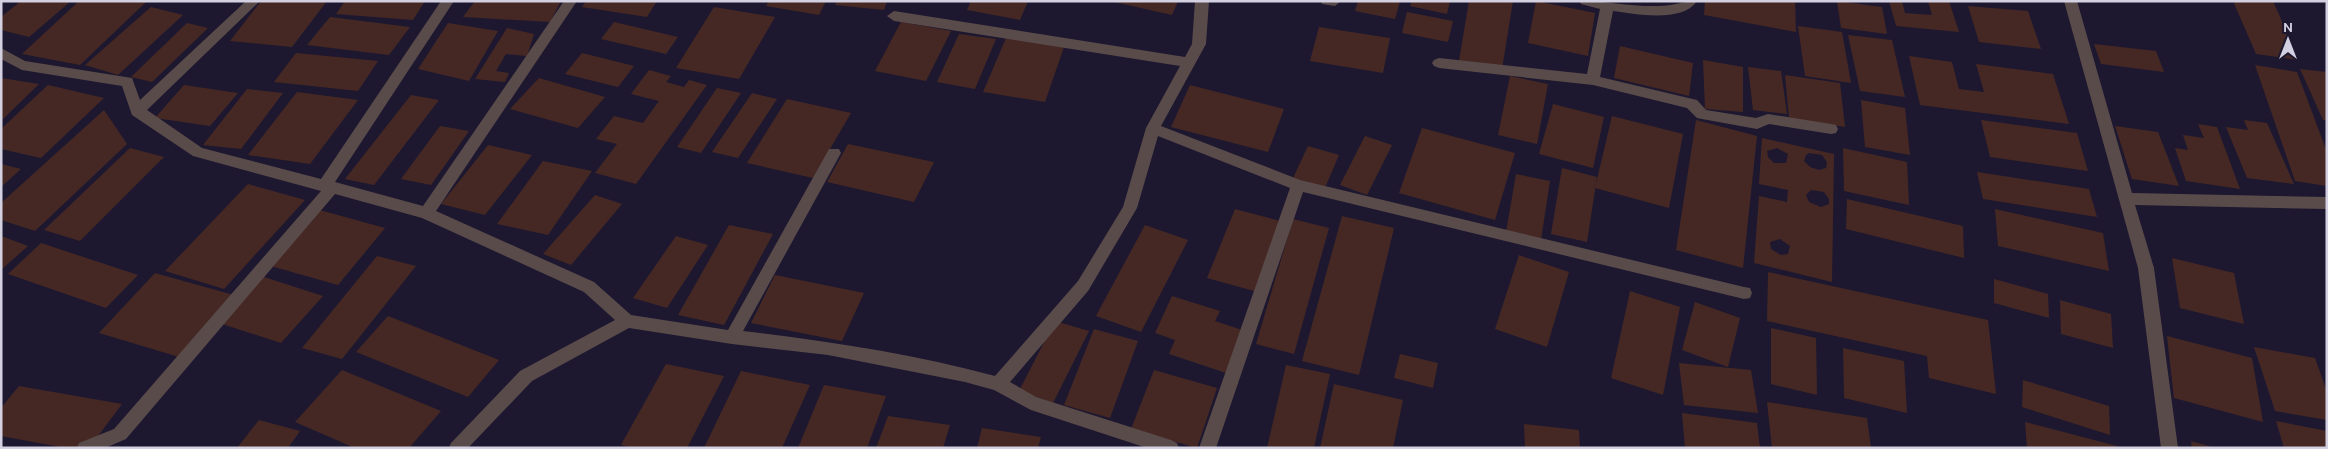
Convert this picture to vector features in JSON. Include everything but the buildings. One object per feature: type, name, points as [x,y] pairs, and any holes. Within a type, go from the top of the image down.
[{"type":"street","points":[[137,111],[254,1]]},
{"type":"street","points":[[85,448],[120,434],[329,186],[448,1]]},
{"type":"street","points":[[426,213],[571,1]]},
{"type":"street","points":[[998,384],[1083,286],[1130,208],[1153,128],[1199,44],[1202,1]]},
{"type":"street","points":[[1327,1],[1334,1]]},
{"type":"street","points":[[1586,1],[1607,6],[1670,10],[1688,6],[1691,1]]},
{"type":"street","points":[[2070,1],[2146,268],[2170,448]]},
{"type":"street","points":[[1593,80],[1607,6]]},
{"type":"street","points":[[894,16],[1189,63]]},
{"type":"street","points":[[1,53],[22,65],[128,82],[137,111],[198,152],[426,213],[589,287],[627,321],[732,337],[828,348],[965,375],[998,384],[1031,402],[1171,448]]},
{"type":"street","points":[[1440,63],[1593,80],[1692,104],[1702,114],[1757,124],[1768,119],[1831,129]]},
{"type":"street","points":[[1153,128],[1298,185],[1744,293]]},
{"type":"street","points":[[732,337],[834,153]]},
{"type":"street","points":[[1207,448],[1298,185]]},
{"type":"street","points":[[2127,198],[2327,203]]},
{"type":"street","points":[[457,448],[526,376],[627,321]]}]
